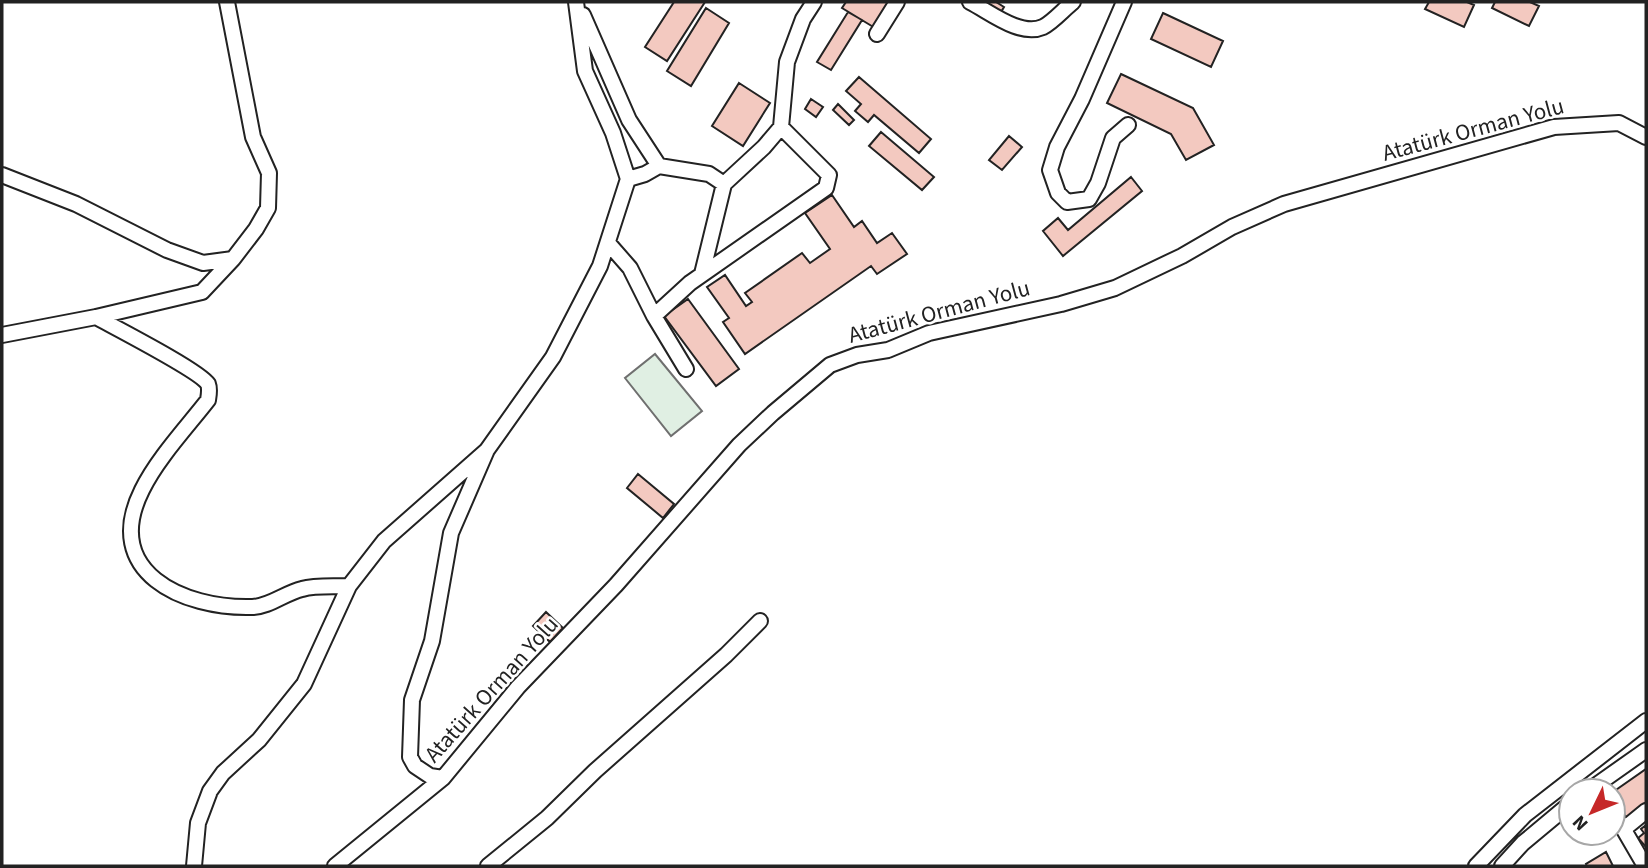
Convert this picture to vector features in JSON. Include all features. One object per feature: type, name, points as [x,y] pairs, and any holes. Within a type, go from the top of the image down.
[{"type":"street","points":[[2,335],[96,317],[202,292],[256,229],[268,208],[269,173],[253,136],[227,2]]},
{"type":"street","points":[[576,2],[629,120],[659,166]]},
{"type":"street","points":[[443,778],[430,776],[415,766],[410,757],[412,700],[432,641],[451,533],[487,450],[553,357],[608,244],[628,179],[614,133],[585,71],[576,2]]},
{"type":"street","points":[[702,274],[724,184],[764,147],[781,127],[787,62],[803,19],[814,2]]},
{"type":"street","points":[[877,34],[897,2]]},
{"type":"street","points":[[970,2],[1013,25],[1029,30],[1044,27],[1073,2]]},
{"type":"street","points":[[1124,2],[1082,99],[1057,147],[1050,170],[1058,193],[1067,202],[1089,199],[1098,183],[1112,138],[1128,125]]},
{"type":"street","name":"Atatürk Orman Yolu","points":[[335,866],[443,778],[518,687],[616,585],[739,445],[773,412],[830,365],[857,355],[888,350],[929,333],[1061,304],[1115,288],[1182,256],[1232,227],[1284,204],[1554,127],[1619,122],[1646,137]]},
{"type":"street","points":[[654,316],[702,274],[826,188],[829,175],[781,127]]},
{"type":"street","points":[[628,179],[659,166],[709,174],[724,184]]},
{"type":"street","points":[[2,175],[76,204],[167,250],[203,263],[233,259]]},
{"type":"street","points":[[608,244],[630,268],[654,316],[687,369]]},
{"type":"street","points":[[96,317],[172,359],[205,380],[209,387],[208,400],[141,490],[133,518],[131,542],[136,561],[157,582],[178,594],[231,607],[257,607],[302,588],[349,586]]},
{"type":"street","points":[[194,866],[198,823],[210,791],[223,773],[259,740],[304,684],[349,586],[384,541],[487,450]]},
{"type":"street","points":[[488,866],[547,818],[760,621]]},
{"type":"street","points":[[1476,866],[1525,815],[1646,721]]},
{"type":"street","points":[[1611,777],[1646,750]]},
{"type":"street","points":[[1627,827],[1646,811]]},
{"type":"street","points":[[1502,866],[1557,815]]},
{"type":"street","points":[[1627,834],[1645,866]]},
{"type":"green space","points":[[655,354],[702,411],[671,436],[625,378]]},
{"type":"building","points":[[674,2],[705,2],[667,61],[645,47]]},
{"type":"building","points":[[846,2],[891,2],[875,28],[842,8]]},
{"type":"building","points":[[985,2],[996,2],[1004,7],[1001,12]]},
{"type":"building","points":[[1429,2],[1467,2],[1474,5],[1464,27],[1425,9]]},
{"type":"building","points":[[1495,2],[1530,2],[1539,6],[1529,26],[1492,8]]},
{"type":"building","points":[[706,8],[729,23],[691,86],[667,71]]},
{"type":"building","points":[[848,12],[862,20],[831,70],[817,62]]},
{"type":"building","points":[[1163,13],[1223,41],[1211,67],[1151,39]]},
{"type":"building","points":[[1121,74],[1193,108],[1214,145],[1186,160],[1171,134],[1107,103]]},
{"type":"building","points":[[859,77],[931,139],[919,153],[874,115],[868,122],[855,111],[861,104],[846,91]]},
{"type":"building","points":[[739,83],[770,103],[743,146],[712,126]]},
{"type":"building","points":[[811,99],[823,107],[816,117],[805,109]]},
{"type":"building","points":[[838,104],[854,120],[849,125],[833,110]]},
{"type":"building","points":[[881,132],[934,177],[922,190],[869,146]]},
{"type":"building","points":[[1009,136],[1022,147],[1002,170],[989,160]]},
{"type":"building","points":[[1131,177],[1142,191],[1063,256],[1043,231],[1058,218],[1068,230]]},
{"type":"building","points":[[832,195],[854,227],[862,221],[877,243],[892,233],[907,254],[877,274],[871,266],[745,354],[723,322],[729,318],[707,287],[725,275],[746,306],[752,302],[745,293],[802,253],[810,263],[830,249],[805,213]]},
{"type":"building","points":[[688,299],[739,369],[716,386],[664,316]]},
{"type":"building","points":[[638,474],[674,504],[663,518],[627,488]]},
{"type":"building","points":[[546,612],[563,628],[550,642],[533,626]]},
{"type":"building","points":[[1646,769],[1646,802],[1627,818],[1627,782]]},
{"type":"building","points":[[1646,825],[1646,847],[1638,838],[1644,833],[1641,829]]},
{"type":"building","points":[[1606,852],[1613,866],[1587,866],[1586,864]]}]
